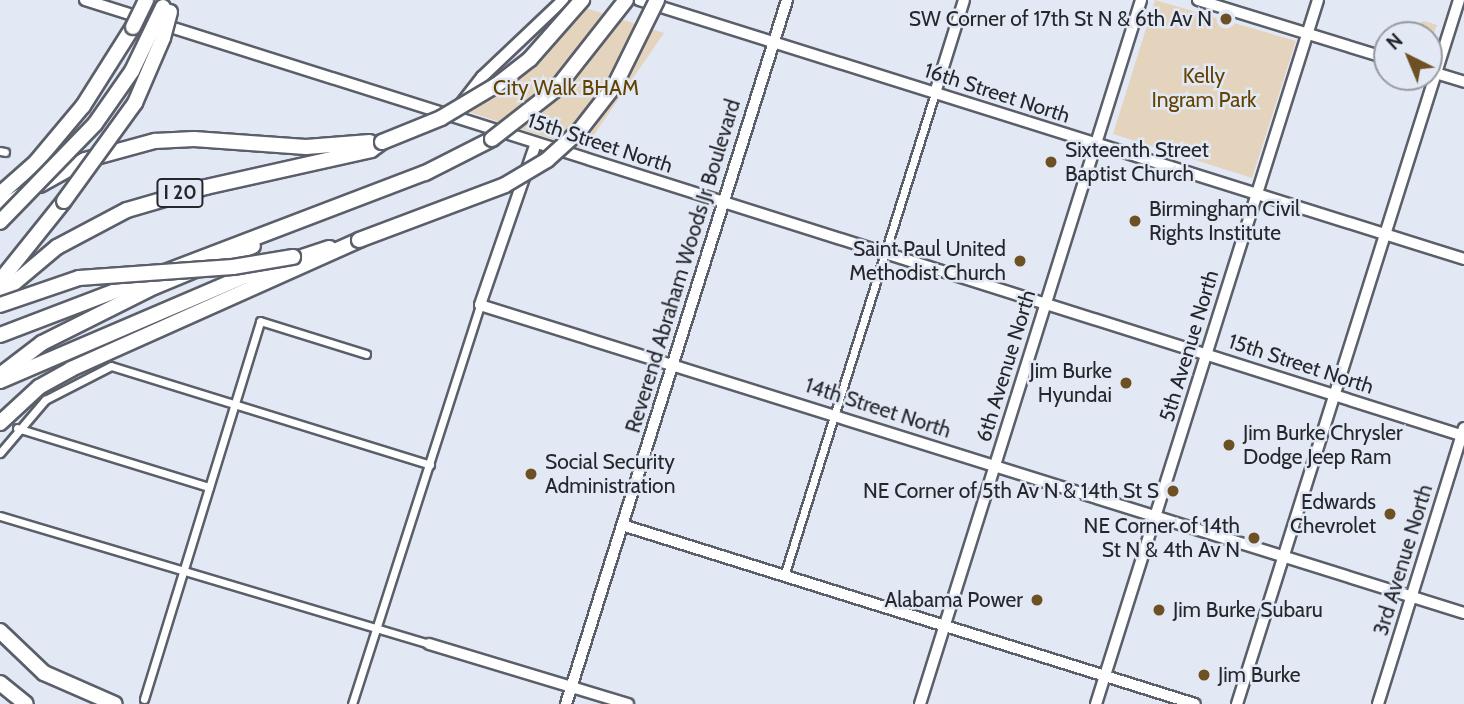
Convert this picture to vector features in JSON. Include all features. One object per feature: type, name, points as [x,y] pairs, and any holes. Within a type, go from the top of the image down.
[{"type":"highway","points":[[0,194],[36,162],[83,106],[133,27],[146,0]]},
{"type":"highway","name":"I 20","points":[[0,295],[57,247],[127,210],[195,189],[371,150],[382,142],[441,118],[498,84],[530,59],[583,0]]},
{"type":"highway","points":[[0,335],[353,198],[425,173],[492,139],[543,101],[590,50],[626,0]]},
{"type":"highway","points":[[0,424],[39,387],[71,369],[359,240],[494,190],[547,160],[580,130],[615,85],[657,0]]},
{"type":"highway","points":[[0,281],[126,119],[163,38],[168,5]]},
{"type":"highway","points":[[0,222],[95,124],[132,71],[168,5]]},
{"type":"highway","points":[[0,209],[85,160],[155,141],[194,139],[306,147],[382,142]]},
{"type":"highway","points":[[0,375],[21,356],[63,332],[353,198]]},
{"type":"highway","points":[[0,305],[79,278],[233,267],[293,257],[359,240]]},
{"type":"highway","points":[[0,381],[293,257]]},
{"type":"highway","points":[[0,631],[44,673],[115,704]]},
{"type":"highway","points":[[0,683],[26,704]]},
{"type":"street","name":"15th Street North","points":[[85,0],[1336,396],[1463,433]]},
{"type":"street","points":[[453,117],[482,76],[563,0]]},
{"type":"street","name":"16th Street North","points":[[639,0],[1464,259]]},
{"type":"street","name":"Reverend Abraham Woods Jr Boulevard","points":[[566,704],[787,0]]},
{"type":"street","points":[[784,576],[964,0]]},
{"type":"street","name":"6th Avenue North","points":[[920,704],[1141,0]]},
{"type":"street","points":[[1198,0],[1373,54]]},
{"type":"street","name":"5th Avenue North","points":[[1097,704],[1318,0]]},
{"type":"street","points":[[1443,45],[1460,0]]},
{"type":"street","points":[[1443,75],[1464,82]]},
{"type":"street","points":[[1237,704],[1336,396],[1428,91]]},
{"type":"street","points":[[352,704],[480,305],[536,143]]},
{"type":"street","name":"14th Street North","points":[[480,305],[1464,613]]},
{"type":"street","points":[[144,699],[260,321],[366,354]]},
{"type":"street","points":[[0,453],[17,428],[53,394],[111,366],[430,465]]},
{"type":"street","points":[[17,428],[209,487]]},
{"type":"street","name":"3rd Avenue North","points":[[1378,704],[1463,433]]},
{"type":"street","points":[[0,516],[628,704]]},
{"type":"street","points":[[622,525],[1195,704]]},
{"type":"green space","name":"Kelly Ingram Park","points":[[1155,0],[1296,41],[1252,178],[1113,134]]},
{"type":"green space","name":"City Walk BHAM","points":[[573,4],[664,33],[589,142],[580,148],[469,112],[479,95]]},
{"type":"place","name":"SW Corner of 17th St N & 6th Av N","points":[[1226,19]]},
{"type":"place","name":"Sixteenth Street Baptist Church","points":[[1051,162]]},
{"type":"place","name":"Birmingham Civil Rights Institute","points":[[1135,221]]},
{"type":"place","name":"Saint Paul United Methodist Church","points":[[1020,261]]},
{"type":"place","name":"Jim Burke Hyundai","points":[[1126,383]]},
{"type":"place","name":"Jim Burke Chrysler Dodge Jeep Ram","points":[[1229,445]]},
{"type":"place","name":"Social Security Administration","points":[[531,474]]},
{"type":"place","name":"NE Corner of 5th Av N & 14th St S","points":[[1173,491]]},
{"type":"place","name":"Edwards Chevrolet","points":[[1390,514]]},
{"type":"place","name":"NE Corner of 14th St N & 4th Av N","points":[[1254,538]]},
{"type":"place","name":"Alabama Power","points":[[1037,600]]},
{"type":"place","name":"Jim Burke Subaru","points":[[1159,610]]},
{"type":"place","name":"Jim Burke","points":[[1204,675]]}]
